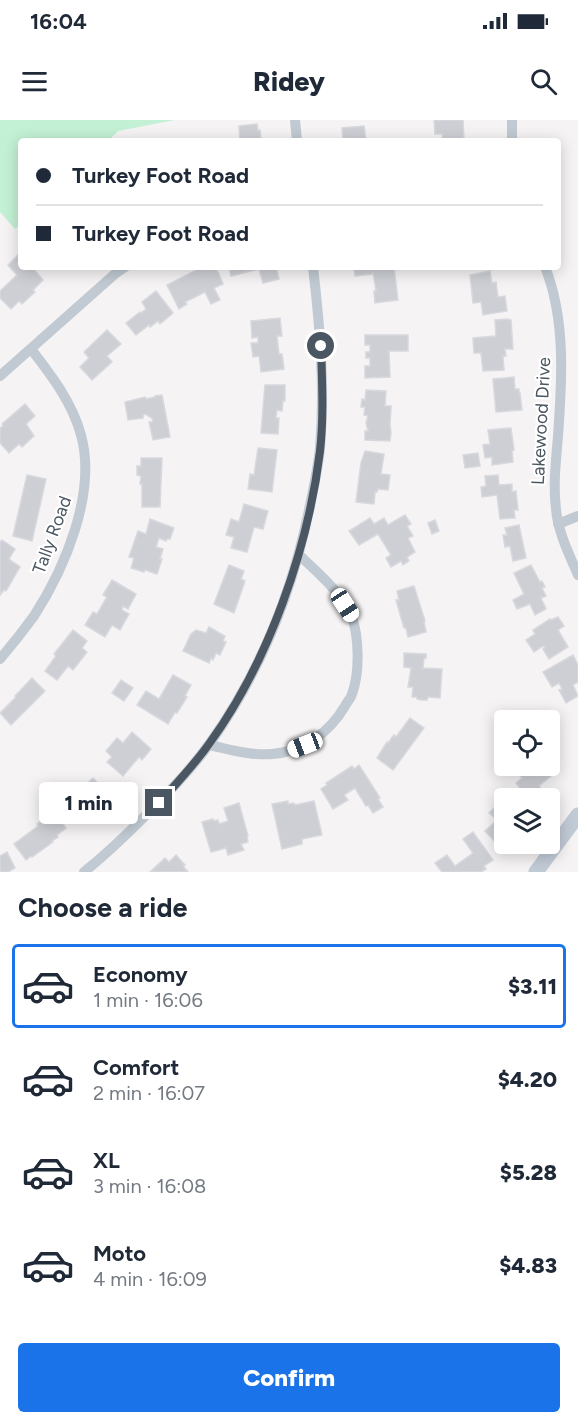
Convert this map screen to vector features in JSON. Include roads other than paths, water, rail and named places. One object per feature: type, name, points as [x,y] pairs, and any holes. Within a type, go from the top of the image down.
[{"type":"street","points":[[295,120],[297,138]]},
{"type":"street","points":[[512,120],[512,138]]},
{"type":"street","points":[[0,376],[121,270]]},
{"type":"street","points":[[84,872],[159,803],[209,745],[240,696],[277,618],[304,538],[320,449],[323,396],[321,346],[313,270]]},
{"type":"street","name":"Lakewood Drive","points":[[546,270],[557,308],[561,348],[555,497],[558,524],[578,575]]},
{"type":"street","name":"Tally Road","points":[[0,659],[35,614],[57,577],[83,502],[85,484],[85,454],[74,416],[49,372],[30,349]]},
{"type":"street","points":[[558,524],[578,516]]},
{"type":"street","points":[[209,745],[245,753],[287,752],[305,745],[328,730],[352,694],[357,664],[357,640],[351,615],[324,578],[298,555]]},
{"type":"street","points":[[536,872],[578,815]]}]
